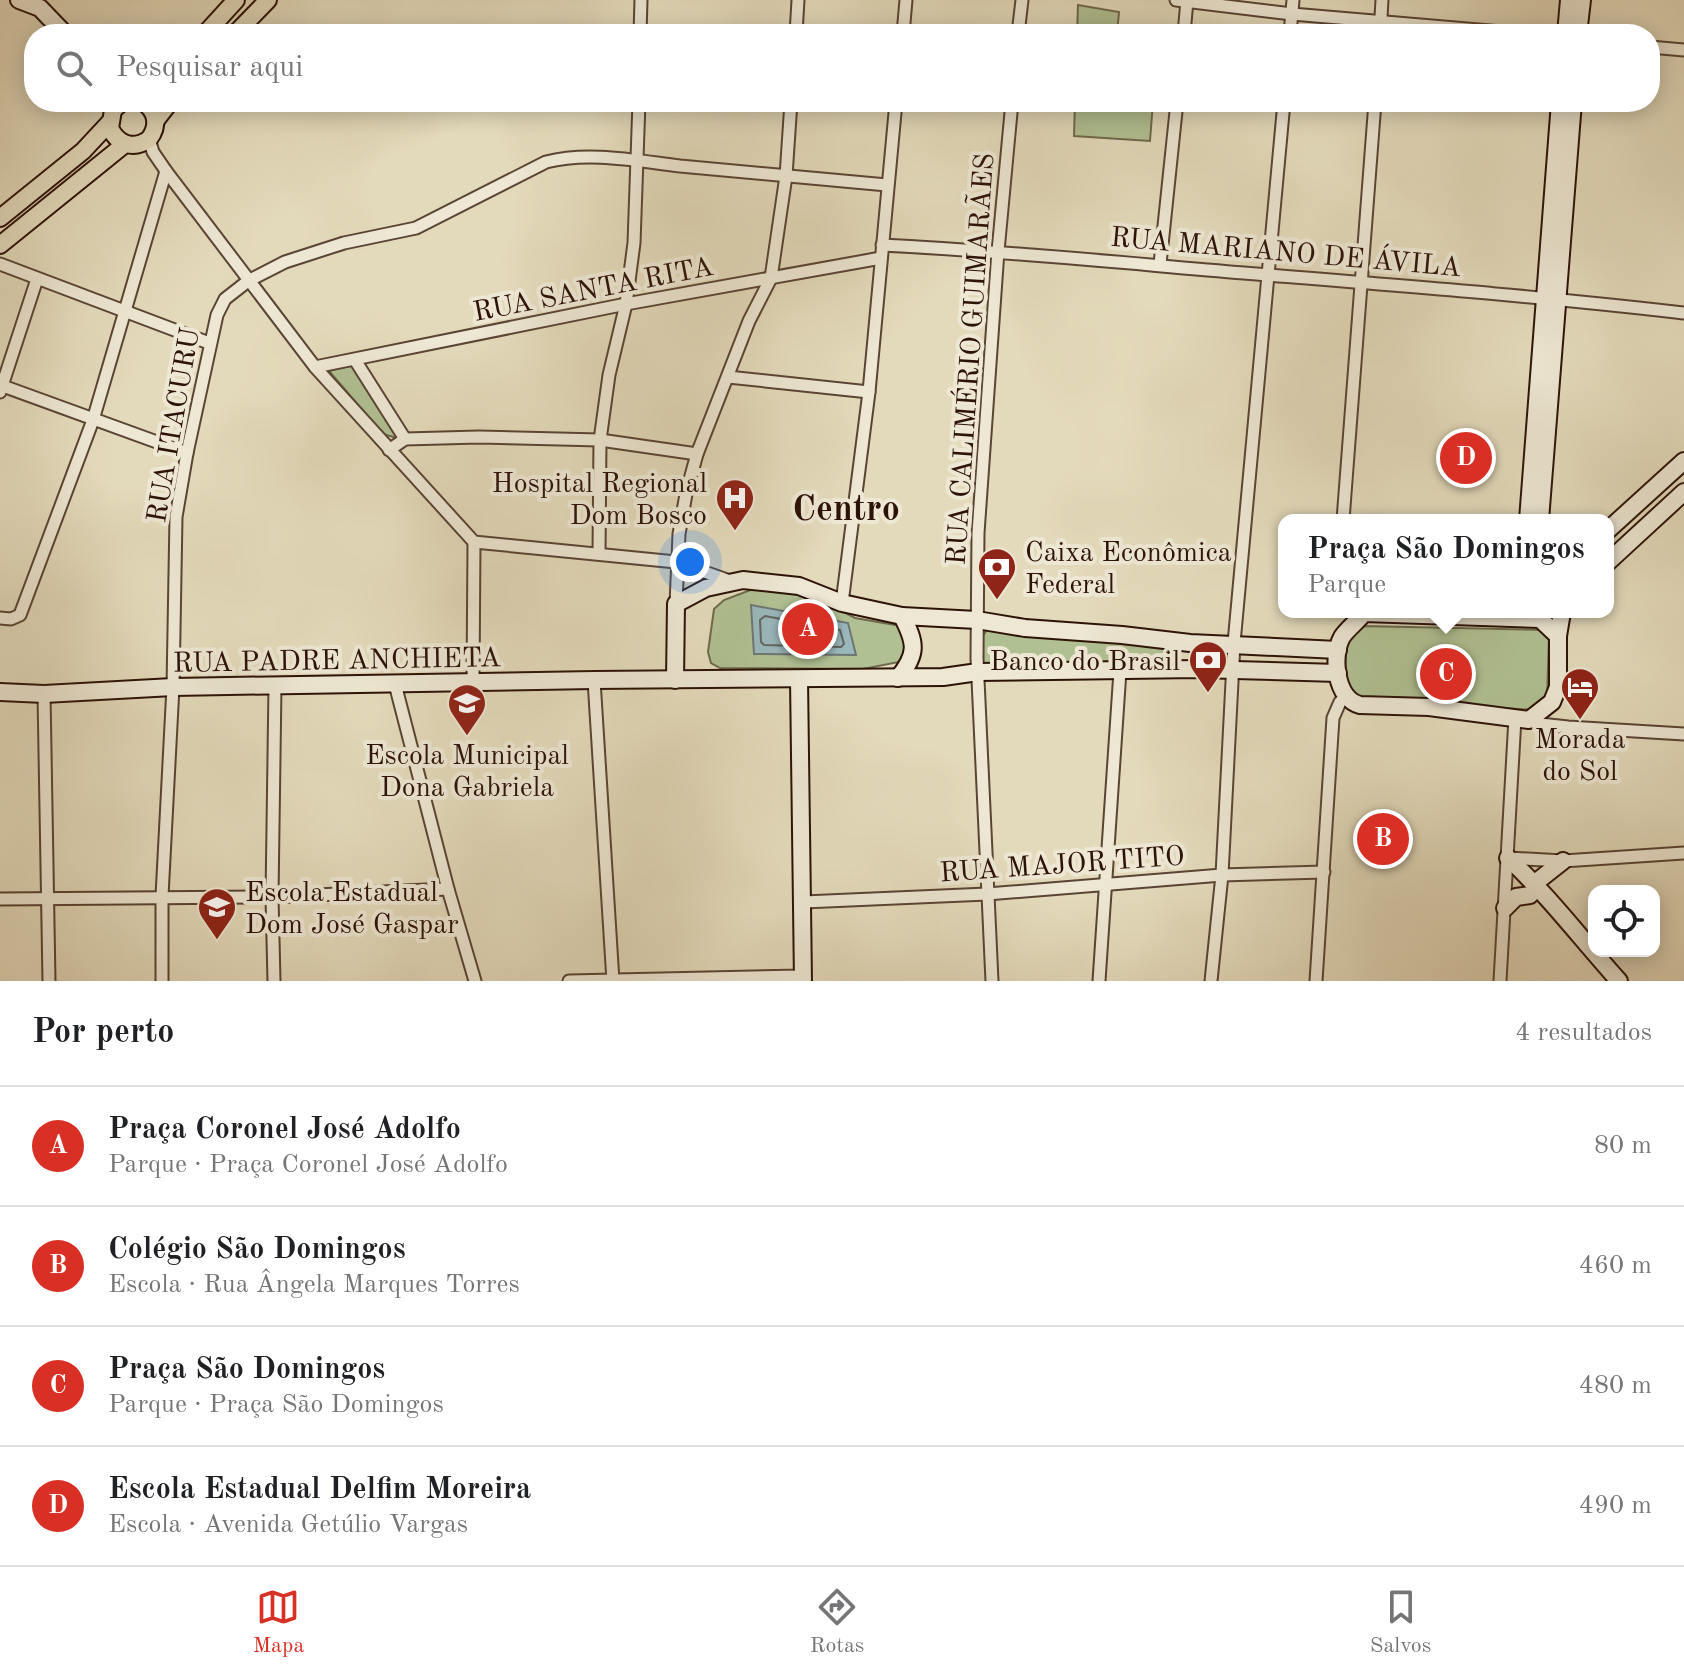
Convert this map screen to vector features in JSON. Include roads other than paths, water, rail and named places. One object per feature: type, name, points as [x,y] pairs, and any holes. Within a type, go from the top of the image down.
[{"type":"main road","points":[[19,0],[40,8],[55,24]]},
{"type":"main road","points":[[214,24],[236,0]]},
{"type":"main road","points":[[245,24],[268,0]]},
{"type":"main road","points":[[1567,24],[1569,0]]},
{"type":"main road","points":[[1579,24],[1582,0]]},
{"type":"main road","points":[[0,218],[83,151],[110,122],[114,112]]},
{"type":"main road","points":[[152,112],[156,120]]},
{"type":"main road","points":[[110,122],[112,133],[125,144],[138,145],[153,134],[156,120],[162,112]]},
{"type":"main road","points":[[1540,514],[1559,112]]},
{"type":"main road","points":[[1529,514],[1572,112]]},
{"type":"main road","points":[[0,245],[125,144]]},
{"type":"main road","points":[[1614,525],[1684,461]]},
{"type":"main road","points":[[1614,550],[1684,492]]},
{"type":"main road","points":[[675,680],[676,604],[706,588],[743,580],[799,586],[842,603],[902,616],[977,620],[1025,628],[1190,643],[1338,650]]},
{"type":"main road","points":[[898,678],[910,661],[913,647],[902,616]]},
{"type":"main road","points":[[1358,618],[1342,638],[1338,650],[1338,684],[1352,703],[1429,707],[1522,719],[1552,702],[1558,687],[1561,618]]},
{"type":"main road","points":[[1532,618],[1540,619],[1558,636]]},
{"type":"main road","points":[[1550,618],[1558,636]]},
{"type":"main road","name":"RUA PADRE ANCHIETA","points":[[0,692],[44,694],[173,687],[594,680],[898,678],[978,672],[1234,669],[1338,673]]},
{"type":"main road","points":[[799,679],[803,978]]},
{"type":"main road","points":[[1505,908],[1516,897],[1533,889],[1563,861]]},
{"type":"main road","points":[[1508,863],[1619,981]]},
{"type":"street","points":[[640,24],[641,0]]},
{"type":"street","points":[[797,24],[798,0]]},
{"type":"street","points":[[904,24],[906,0]]},
{"type":"street","points":[[1019,24],[1022,0]]},
{"type":"street","points":[[1176,0],[1292,14],[1423,24]]},
{"type":"street","points":[[1185,24],[1187,0]]},
{"type":"street","points":[[1291,24],[1293,0]]},
{"type":"street","points":[[1381,24],[1382,0]]},
{"type":"street","points":[[1660,49],[1684,53]]},
{"type":"street","points":[[599,554],[600,440],[609,375],[626,304],[634,243],[639,112]]},
{"type":"street","points":[[676,604],[676,562],[686,494],[697,454],[749,321],[771,278],[786,176],[790,112]]},
{"type":"street","points":[[842,603],[869,392],[895,112]]},
{"type":"street","name":"RUA CALIMÉRIO GUIMARÃES","points":[[992,981],[978,672],[978,533],[1011,112]]},
{"type":"street","points":[[1160,264],[1176,112]]},
{"type":"street","points":[[1211,981],[1222,875],[1234,643],[1283,112]]},
{"type":"street","points":[[1343,514],[1374,112]]},
{"type":"street","points":[[149,139],[153,152],[166,171],[315,367],[474,542],[676,562],[730,581]]},
{"type":"street","points":[[248,281],[316,250],[393,234],[434,221],[546,162],[580,157],[887,185]]},
{"type":"street","points":[[0,618],[17,617],[93,420],[166,171]]},
{"type":"street","name":"RUA MARIANO DE ÁVILA","points":[[882,252],[998,251],[1362,281],[1684,313]]},
{"type":"street","name":"RUA SANTA RITA","points":[[315,367],[771,278],[882,252]]},
{"type":"street","points":[[0,264],[209,343]]},
{"type":"street","points":[[37,279],[1,388],[187,453]]},
{"type":"street","name":"RUA ITACURU","points":[[162,981],[162,896],[173,687],[176,517],[217,315],[225,299],[248,281]]},
{"type":"street","points":[[355,360],[405,439]]},
{"type":"street","points":[[728,377],[869,392]]},
{"type":"street","points":[[389,450],[405,439],[479,437],[600,440],[697,454]]},
{"type":"street","points":[[473,682],[474,542]]},
{"type":"street","points":[[1099,981],[1120,671]]},
{"type":"street","points":[[594,680],[613,981]]},
{"type":"street","points":[[395,684],[475,981]]},
{"type":"street","points":[[274,981],[275,686]]},
{"type":"street","points":[[44,694],[49,981]]},
{"type":"street","points":[[1316,981],[1333,718],[1340,702],[1346,697]]},
{"type":"street","points":[[1500,981],[1522,719],[1568,727],[1684,734]]},
{"type":"street","points":[[1508,863],[1684,853]]},
{"type":"street","name":"RUA MAJOR TITO","points":[[804,902],[987,894],[1222,875],[1324,872]]},
{"type":"street","points":[[0,899],[272,897],[448,889]]},
{"type":"street","points":[[569,981],[803,978]]},
{"type":"water","points":[[751,605],[848,623],[856,655],[754,654]]},
{"type":"place","name":"Escola Estadual Delfim Moreira","points":[[1466,458]]},
{"type":"place","name":"Hospital Regional Dom Bosco","points":[[735,532]]},
{"type":"place","name":"Caixa Econômica Federal","points":[[997,601]]},
{"type":"place","name":"Praça Coronel José Adolfo","points":[[808,629]]},
{"type":"place","name":"Praça São Domingos","points":[[1446,674]]},
{"type":"place","name":"Banco do Brasil","points":[[1208,694]]},
{"type":"place","name":"Morada do Sol","points":[[1580,721]]},
{"type":"place","name":"Escola Municipal Dona Gabriela","points":[[467,737]]},
{"type":"place","name":"Colégio São Domingos","points":[[1383,839]]},
{"type":"place","name":"Escola Estadual Dom José Gaspar","points":[[217,941]]},
{"type":"district","name":"Centro","points":[[846,507]]}]
